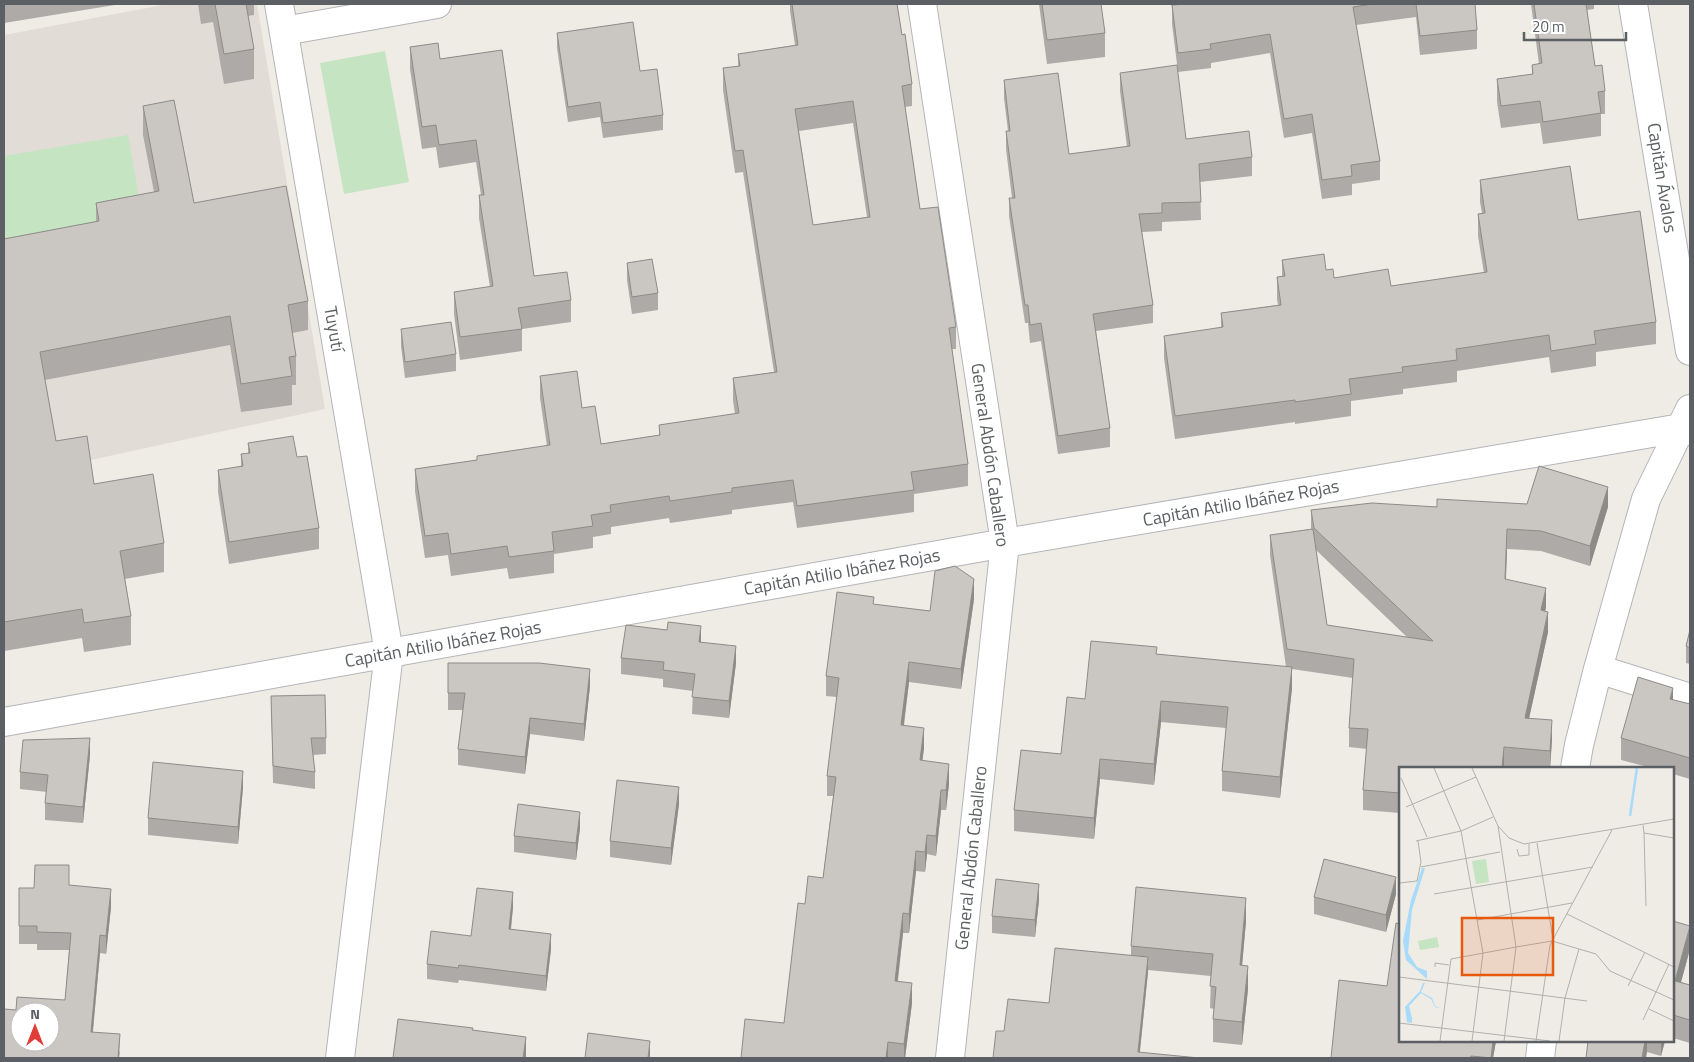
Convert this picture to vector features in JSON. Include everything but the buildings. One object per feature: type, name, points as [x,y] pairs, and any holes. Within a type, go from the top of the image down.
[{"type":"street","name":"Tuyutí","points":[[279,4],[390,653],[340,1058]]},
{"type":"street","points":[[284,31],[437,4]]},
{"type":"street","name":"General Abdón Caballero","points":[[922,4],[1005,543],[950,1058]]},
{"type":"street","name":"Capitán Ávalos","points":[[1633,4],[1690,351]]},
{"type":"street","points":[[1575,767],[1578,745],[1598,669],[1646,499],[1687,422]]},
{"type":"street","name":"Capitán Atilio Ibáñez Rojas","points":[[4,722],[1687,422]]},
{"type":"street","points":[[1598,669],[1690,698]]},
{"type":"street","points":[[1540,1058],[1542,1042]]},
{"type":"shaded area","points":[[168,4],[257,4],[325,409],[4,479],[4,35]]},
{"type":"green space","points":[[385,51],[409,182],[344,194],[320,63]]},
{"type":"green space","points":[[128,135],[143,220],[4,245],[4,156]]}]
